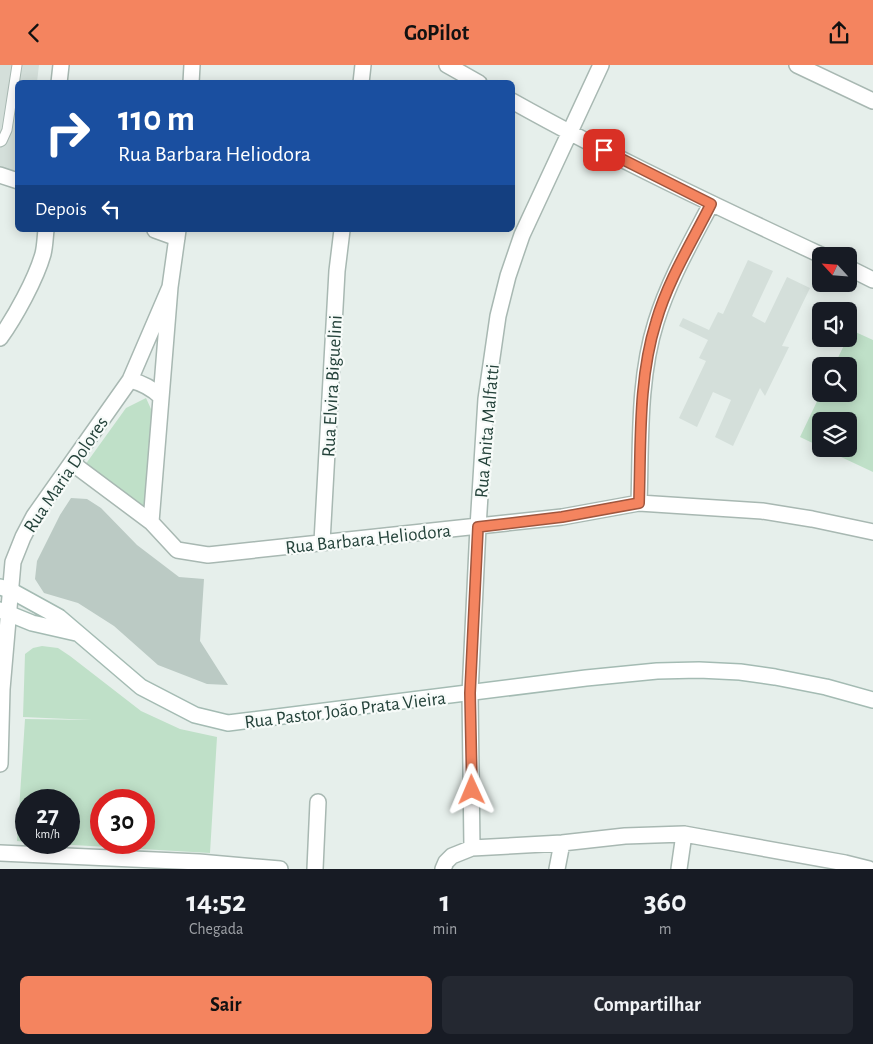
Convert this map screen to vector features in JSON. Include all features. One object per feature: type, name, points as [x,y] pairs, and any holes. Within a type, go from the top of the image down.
[{"type":"street","points":[[59,80],[61,65]]},
{"type":"street","points":[[191,80],[192,65]]},
{"type":"street","points":[[360,80],[363,65]]},
{"type":"street","points":[[447,65],[474,80]]},
{"type":"street","name":"Rua Anita Malfatti","points":[[472,848],[470,693],[478,527],[486,399],[498,315],[508,276],[522,235],[601,65]]},
{"type":"street","points":[[797,65],[873,101]]},
{"type":"street","points":[[515,103],[569,133],[711,204],[812,251]]},
{"type":"street","points":[[0,175],[15,180]]},
{"type":"street","points":[[639,503],[644,392],[648,354],[656,322],[667,291],[711,204]]},
{"type":"street","points":[[3,330],[37,270],[43,253],[46,232]]},
{"type":"street","name":"Rua Elvira Biguelini","points":[[322,542],[337,271],[342,232]]},
{"type":"street","points":[[151,522],[170,287],[177,234]]},
{"type":"street","points":[[858,272],[873,280]]},
{"type":"street","name":"Rua Maria Dolores","points":[[0,764],[5,589],[13,562],[34,516],[130,380],[170,287]]},
{"type":"street","points":[[130,380],[146,385],[161,397]]},
{"type":"street","name":"Rua Barbara Heliodora","points":[[72,463],[151,522],[177,550],[208,555],[562,517],[639,503],[762,511],[873,531]]},
{"type":"street","name":"Rua Pastor João Prata Vieira","points":[[5,589],[47,610],[80,634],[141,687],[195,715],[228,723],[586,678],[657,671],[699,670],[740,672],[826,687],[873,700]]},
{"type":"street","name":"Rua Pastor João Prata Vieira","points":[[4,612],[32,623],[80,634]]},
{"type":"street","points":[[316,869],[318,802]]},
{"type":"street","points":[[443,869],[452,856],[472,848],[562,843],[625,836],[684,835],[813,863],[869,869]]},
{"type":"street","points":[[678,869],[684,835]]},
{"type":"street","points":[[556,869],[562,843]]},
{"type":"street","points":[[0,853],[198,862],[280,869]]},
{"type":"lane","points":[[0,142],[7,131],[17,65]]},
{"type":"shaded area","points":[[0,65],[39,65],[37,80],[15,80],[15,180],[0,179]]},
{"type":"shaded area","points":[[748,260],[773,271],[752,316],[765,323],[787,277],[810,288],[782,346],[789,347],[765,396],[760,388],[733,446],[715,437],[731,400],[713,392],[697,427],[679,418],[706,361],[699,358],[708,340],[679,326],[683,318],[709,330],[718,312],[723,314]]},
{"type":"green space","points":[[857,333],[873,340],[873,472],[841,457],[857,457],[857,412],[812,412],[812,443],[800,437],[817,402],[857,402],[857,357],[838,357],[843,347],[857,347]]},
{"type":"green space","points":[[146,398],[156,420],[147,512],[85,465],[126,408]]},
{"type":"green space","points":[[42,646],[58,648],[141,711],[180,729],[217,737],[210,853],[155,850],[155,789],[90,789],[90,846],[80,845],[80,789],[20,789],[25,719],[92,720],[23,717],[25,654],[33,648]]},
{"type":"building","points":[[71,498],[87,499],[101,508],[137,545],[179,577],[204,579],[200,641],[228,685],[207,684],[158,665],[114,626],[78,603],[44,593],[35,579],[37,561],[60,515]]},
{"type":"route","points":[[472,790],[470,693],[478,527],[562,517],[639,503],[644,392],[648,354],[656,322],[667,291],[711,204],[604,150]]}]
